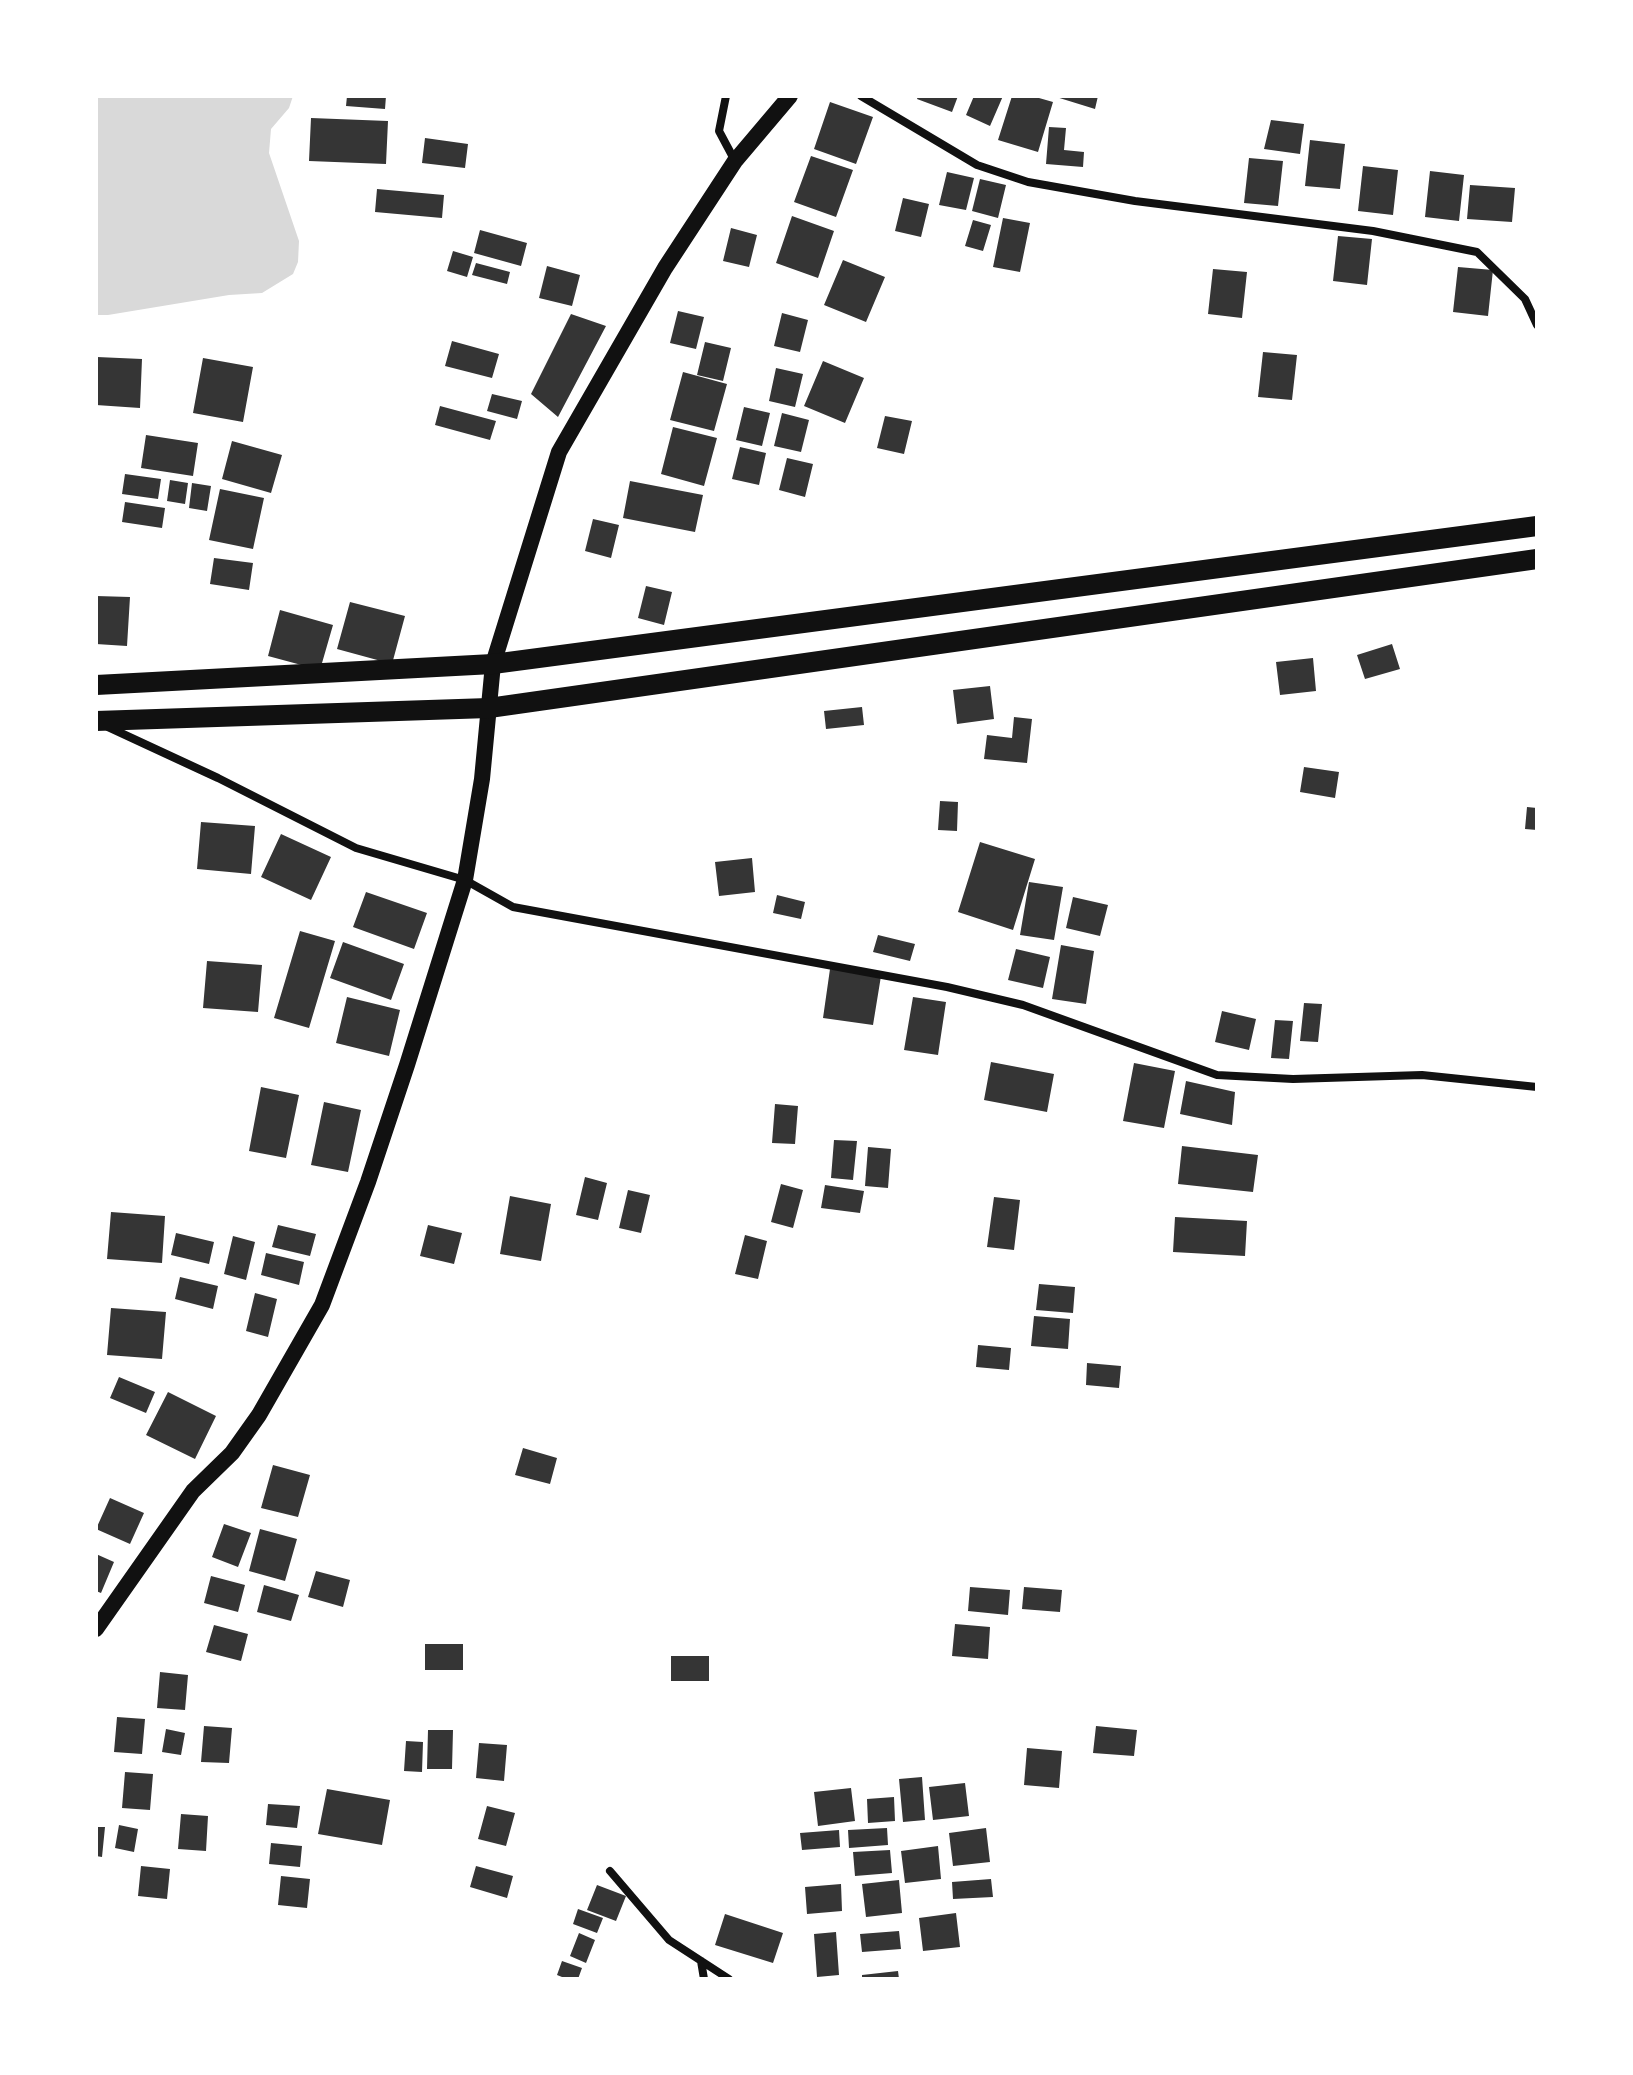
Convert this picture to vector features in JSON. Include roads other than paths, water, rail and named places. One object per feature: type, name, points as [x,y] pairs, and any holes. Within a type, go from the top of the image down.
[{"type":"main road","points":[[96,1629],[193,1491],[232,1453],[259,1415],[322,1305],[387,1123],[465,880],[482,779],[493,664],[559,452],[665,268],[735,161],[790,96]]},
{"type":"main road","points":[[96,685],[493,664],[1537,526]]},
{"type":"main road","points":[[96,721],[489,708],[1537,559]]},
{"type":"street","points":[[726,96],[719,131],[735,161]]},
{"type":"street","points":[[861,96],[977,165],[1028,182],[1135,201],[1373,231],[1477,252],[1525,299],[1537,325]]},
{"type":"street","points":[[96,721],[356,848],[465,880],[513,907],[947,987],[1023,1005],[1217,1075],[1293,1079],[1422,1075],[1537,1087]]},
{"type":"street","points":[[610,1871],[669,1940],[729,1979]]},
{"type":"street","points":[[701,1961],[704,1979]]}]
